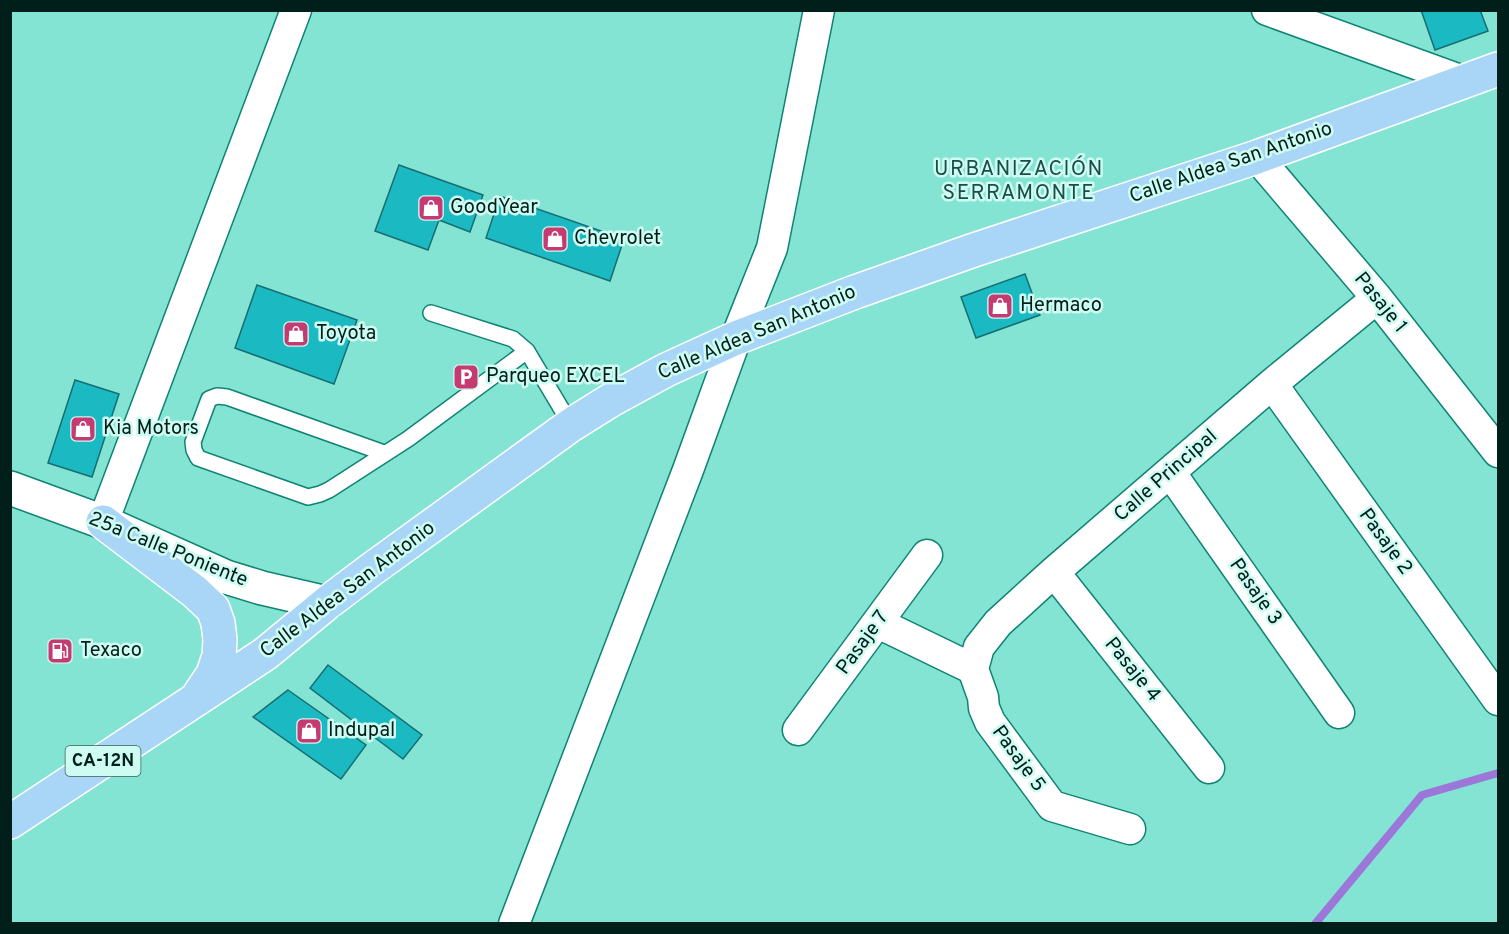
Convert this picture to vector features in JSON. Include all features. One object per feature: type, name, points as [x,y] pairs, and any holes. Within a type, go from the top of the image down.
[{"type":"main road","name":"Calle Aldea San Antonio","points":[[10,822],[265,654],[372,569],[571,425],[666,370],[736,338],[855,292],[974,250],[1257,157],[1498,69]]},
{"type":"main road","points":[[103,522],[195,592],[213,609],[218,623],[219,656],[213,674],[195,700]]},
{"type":"street","points":[[103,522],[296,10]]},
{"type":"street","points":[[514,924],[772,248],[819,10]]},
{"type":"street","points":[[1267,10],[1463,81]]},
{"type":"street","name":"Pasaje 1","points":[[1257,157],[1377,298],[1498,452]]},
{"type":"street","name":"Calle Principal","points":[[974,669],[979,647],[998,623],[1272,384],[1377,298]]},
{"type":"street","name":"Pasaje 2","points":[[1272,384],[1498,700]]},
{"type":"street","name":"Pasaje 3","points":[[1170,472],[1339,713]]},
{"type":"street","name":"25a Calle Poniente","points":[[10,488],[103,522],[226,577],[327,603]]},
{"type":"street","name":"Pasaje 7","points":[[798,730],[927,555]]},
{"type":"street","name":"Pasaje 4","points":[[1054,572],[1209,768]]},
{"type":"street","points":[[878,623],[974,669]]},
{"type":"street","name":"Pasaje 5","points":[[974,669],[990,722],[1052,806],[1130,829]]},
{"type":"lane","points":[[431,313],[513,339],[527,351],[571,425]]},
{"type":"lane","points":[[384,453],[227,397],[218,396],[210,399],[193,442],[198,458],[308,497],[320,494],[408,439],[527,351]]},
{"type":"building","points":[[1421,10],[1480,10],[1488,31],[1435,50]]},
{"type":"building","name":"GoodYear","points":[[399,165],[483,195],[470,232],[439,220],[428,250],[375,231]]},
{"type":"building","name":"Chevrolet","points":[[500,196],[624,239],[610,281],[486,238]]},
{"type":"building","name":"Hermaco","points":[[1025,274],[1040,315],[976,338],[961,297]]},
{"type":"building","name":"Toyota","points":[[257,285],[357,320],[334,384],[235,348]]},
{"type":"building","name":"Kia Motors","points":[[75,380],[119,394],[92,477],[48,463]]},
{"type":"building","points":[[328,665],[422,735],[403,759],[310,688]]},
{"type":"building","name":"Indupal","points":[[288,690],[366,745],[341,779],[253,717]]},
{"type":"waterway","points":[[1315,924],[1422,795],[1498,773]]},
{"type":"place","name":"GoodYear","points":[[431,208]]},
{"type":"place","name":"Chevrolet","points":[[555,239]]},
{"type":"place","name":"Hermaco","points":[[1000,306]]},
{"type":"place","name":"Toyota","points":[[296,334]]},
{"type":"place","name":"Parqueo EXCEL","points":[[466,377]]},
{"type":"place","name":"Kia Motors","points":[[83,429]]},
{"type":"place","name":"Texaco","points":[[60,651]]},
{"type":"place","name":"Indupal","points":[[309,731]]},
{"type":"district","name":"URBANIZACIÓN SERRAMONTE","points":[[1019,181]]}]
